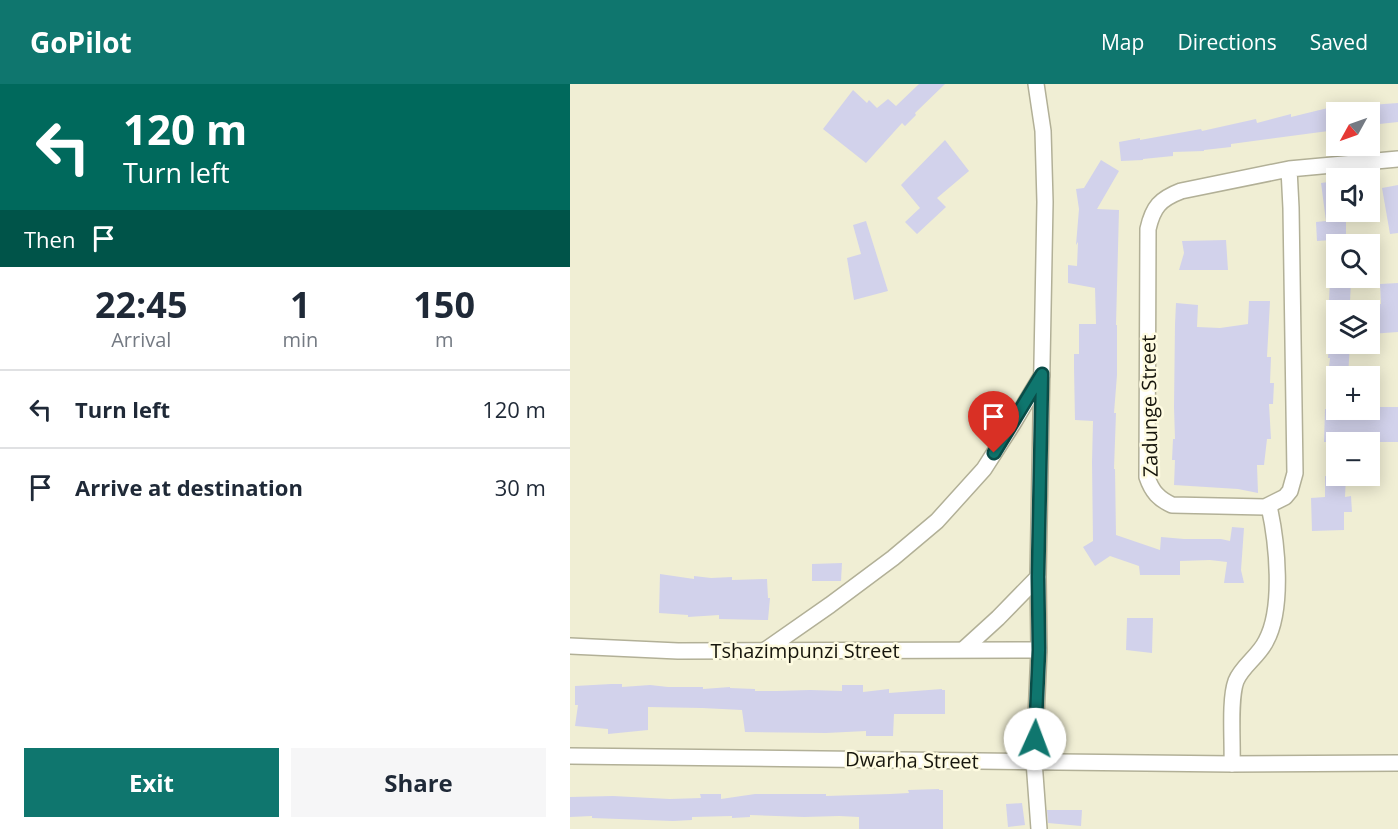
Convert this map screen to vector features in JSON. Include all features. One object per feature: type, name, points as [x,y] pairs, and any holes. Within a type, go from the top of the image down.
[{"type":"street","points":[[1036,84],[1043,131],[1045,202],[1038,577],[1039,650],[1034,761],[1039,829]]},
{"type":"street","name":"Zadunge Street","points":[[1269,506],[1172,506],[1159,499],[1150,487],[1147,477],[1148,229],[1151,215],[1167,196],[1180,191],[1289,169],[1398,159]]},
{"type":"street","points":[[1232,764],[1233,698],[1236,681],[1267,641],[1278,592],[1275,531],[1269,506],[1286,497],[1290,491],[1294,473],[1289,169]]},
{"type":"street","points":[[764,651],[893,558],[937,521],[984,469],[1042,374]]},
{"type":"street","points":[[964,649],[1038,577]]},
{"type":"street","name":"Tshazimpunzi Street","points":[[570,646],[678,651],[1039,650]]},
{"type":"street","name":"Dwarha Street","points":[[570,756],[1232,764],[1398,763]]},
{"type":"building","points":[[919,84],[945,84],[905,126],[902,123],[866,163],[823,129],[853,90],[867,103],[869,100],[877,108],[888,99],[896,106]]},
{"type":"building","points":[[1398,103],[1398,122],[1380,124],[1380,104]]},
{"type":"building","points":[[1326,108],[1326,131],[1231,144],[1231,147],[1204,151],[1173,152],[1173,156],[1121,161],[1119,142],[1201,129],[1202,131],[1256,119],[1257,123],[1291,114],[1291,117]]},
{"type":"building","points":[[945,140],[969,171],[937,198],[946,207],[917,234],[905,222],[920,208],[901,185]]},
{"type":"building","points":[[1101,160],[1119,171],[1097,209],[1119,210],[1117,375],[1114,413],[1116,413],[1114,469],[1116,535],[1160,550],[1161,537],[1230,541],[1232,527],[1244,528],[1241,570],[1244,583],[1224,583],[1227,562],[1180,561],[1180,575],[1140,575],[1139,566],[1110,556],[1095,566],[1083,547],[1093,541],[1093,421],[1075,420],[1074,354],[1079,354],[1079,324],[1096,324],[1095,288],[1068,283],[1068,265],[1077,266],[1079,209],[1076,189],[1084,188]]},
{"type":"building","points":[[1326,182],[1326,221],[1321,183]]},
{"type":"building","points":[[1398,185],[1398,233],[1390,234],[1382,188]]},
{"type":"building","points":[[866,221],[888,291],[854,300],[847,258],[861,254],[853,225]]},
{"type":"building","points":[[1316,222],[1346,222],[1346,234],[1326,234],[1326,240],[1317,241]]},
{"type":"building","points":[[1226,240],[1228,270],[1179,270],[1184,253],[1182,241]]},
{"type":"building","points":[[1398,283],[1398,332],[1380,333],[1380,284]]},
{"type":"building","points":[[1330,288],[1351,288],[1350,300],[1329,300]]},
{"type":"building","points":[[1249,301],[1270,301],[1267,357],[1271,357],[1270,383],[1274,383],[1273,404],[1269,404],[1271,439],[1267,439],[1264,465],[1257,465],[1258,493],[1238,489],[1174,485],[1175,460],[1172,460],[1173,439],[1175,439],[1176,303],[1198,305],[1197,327],[1220,328],[1248,324]]},
{"type":"building","points":[[1328,354],[1349,354],[1349,366],[1329,366],[1330,358],[1328,358]]},
{"type":"building","points":[[1380,407],[1398,407],[1398,442],[1380,442],[1380,432],[1326,432],[1326,442],[1324,442],[1325,409],[1326,420],[1380,420]]},
{"type":"building","points":[[1325,476],[1326,486],[1346,486],[1345,497],[1351,496],[1352,512],[1344,512],[1344,530],[1312,531],[1311,498],[1325,497]]},
{"type":"building","points":[[842,563],[841,581],[812,581],[812,564]]},
{"type":"building","points":[[660,574],[694,579],[694,576],[732,577],[732,580],[767,579],[768,598],[770,598],[768,620],[719,619],[719,615],[688,617],[688,615],[659,613]]},
{"type":"building","points":[[1127,618],[1153,618],[1152,653],[1126,650]]},
{"type":"building","points":[[622,684],[622,687],[650,685],[703,687],[703,689],[730,687],[755,689],[755,691],[842,691],[842,685],[863,685],[863,692],[889,689],[889,693],[942,689],[945,690],[945,714],[894,714],[893,736],[866,736],[866,731],[745,732],[742,710],[702,708],[648,707],[648,730],[608,734],[608,729],[575,726],[578,705],[575,705],[575,686]]},
{"type":"building","points":[[908,790],[943,790],[943,829],[859,829],[859,817],[839,816],[750,815],[750,817],[732,818],[732,816],[692,817],[692,820],[673,821],[592,818],[592,816],[570,817],[570,797],[613,796],[670,799],[701,798],[700,794],[721,794],[721,799],[755,794],[826,794],[826,796],[909,793]]},
{"type":"building","points":[[1022,803],[1025,825],[1008,827],[1006,804]]},
{"type":"building","points":[[1047,810],[1082,810],[1081,826],[1048,823]]},
{"type":"route","points":[[994,453],[1042,374],[1039,650],[1035,739]]}]
